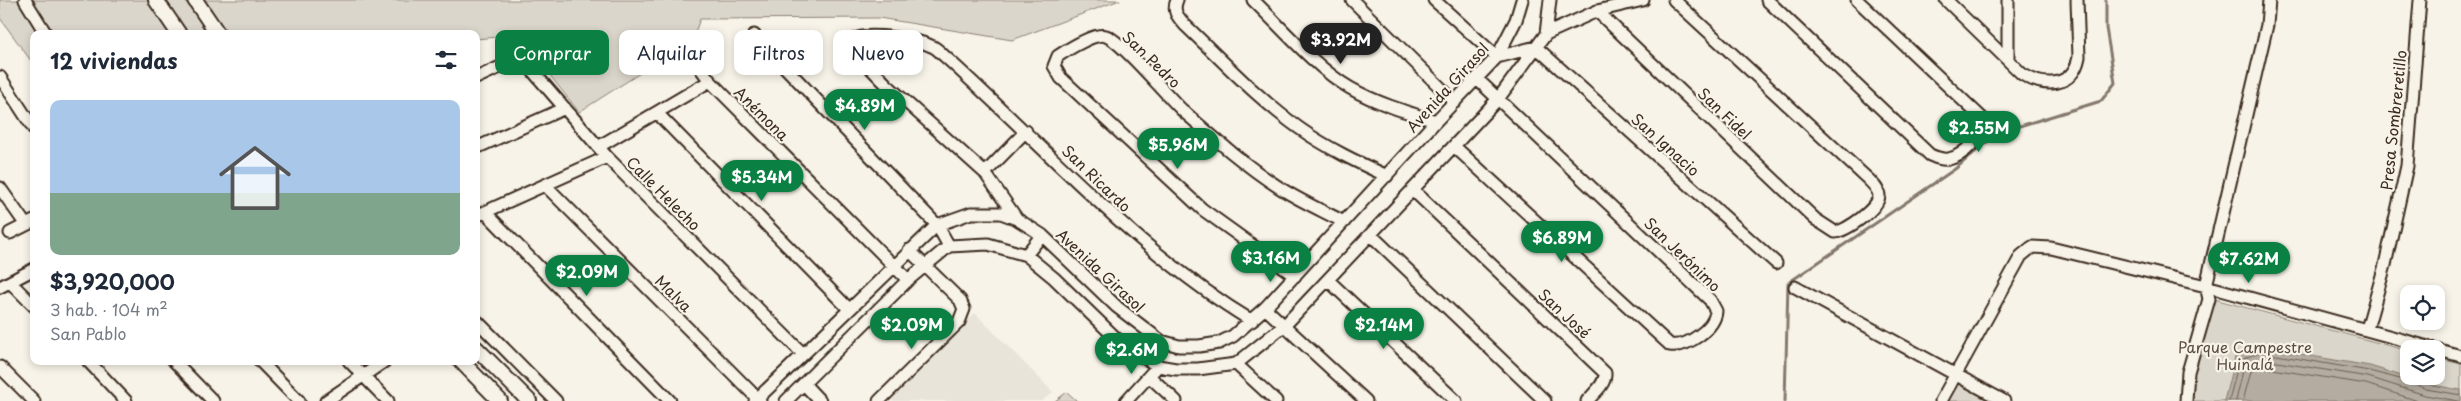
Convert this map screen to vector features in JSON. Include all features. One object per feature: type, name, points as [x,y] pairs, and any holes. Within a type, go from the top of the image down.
[{"type":"street","points":[[25,0],[44,30]]},
{"type":"street","points":[[156,0],[176,30]]},
{"type":"street","points":[[195,0],[215,30]]},
{"type":"street","points":[[1177,0],[1174,6],[1176,14],[1185,25],[1247,84],[1299,128],[1337,152],[1387,176]]},
{"type":"street","points":[[1253,0],[1300,46],[1349,88],[1388,106],[1436,121]]},
{"type":"street","points":[[1352,0],[1455,102]]},
{"type":"street","points":[[1434,0],[1497,57],[1536,48]]},
{"type":"street","name":"Avenida Girasol","points":[[758,400],[937,224],[971,213],[1001,213],[1018,219],[1042,235],[1117,307],[1161,340],[1186,346],[1199,346],[1219,343],[1233,336],[1265,308],[1497,57],[1516,20],[1522,0]]},
{"type":"street","points":[[786,401],[908,280],[949,246],[988,244],[1026,255],[1054,278],[1124,345],[1158,366],[1176,369],[1198,369],[1236,364],[1285,325],[1329,281],[1498,99],[1546,34],[1550,0]]},
{"type":"street","points":[[1546,34],[1597,11],[1642,0]]},
{"type":"street","name":"San Fidel","points":[[1597,11],[1815,219],[1835,232],[1850,228],[1876,204],[1879,198],[1878,190],[1674,0]]},
{"type":"street","points":[[1767,0],[1918,145],[1940,159],[1950,159],[1959,154],[1982,132],[1985,126],[1984,120],[1974,108],[1856,0]]},
{"type":"street","points":[[1946,0],[2022,74],[2034,82],[2046,84],[2057,83],[2071,74],[2077,65],[2079,57],[2077,2]]},
{"type":"street","points":[[2008,0],[2008,60]]},
{"type":"street","points":[[2186,401],[2188,372],[2209,299],[2206,286],[2267,25],[2269,0]]},
{"type":"street","name":"Presa Sombreretillo","points":[[2367,329],[2385,265],[2407,166],[2420,0]]},
{"type":"street","name":"San Ricardo","points":[[984,173],[886,84],[856,53],[853,47],[856,38],[865,35],[931,45],[1026,132],[1100,204],[1172,267],[1213,297],[1252,320]]},
{"type":"street","name":"San Pedro","points":[[1295,276],[1202,209],[1131,145],[1061,78],[1054,66],[1058,56],[1090,38],[1098,35],[1106,36],[1125,52],[1181,108],[1249,166],[1277,186],[1344,222]]},
{"type":"street","name":"San Ignacio","points":[[1536,48],[1776,262]]},
{"type":"street","points":[[480,76],[495,69]]},
{"type":"street","name":"Calle Helecho","points":[[537,75],[607,157],[803,354]]},
{"type":"street","name":"Anémona","points":[[706,75],[908,280]]},
{"type":"street","points":[[793,75],[937,224],[949,246]]},
{"type":"street","points":[[0,77],[30,123]]},
{"type":"street","name":"San Jerónimo","points":[[1455,147],[1670,345],[1675,346],[1686,342],[1712,324],[1716,311],[1710,300],[1477,80]]},
{"type":"street","points":[[598,147],[710,81]]},
{"type":"street","points":[[480,146],[565,108]]},
{"type":"street","points":[[657,113],[849,309]]},
{"type":"street","points":[[1018,219],[984,173],[1026,132]]},
{"type":"street","points":[[607,157],[480,214],[670,401]]},
{"type":"street","name":"Malva","points":[[545,185],[758,400]]},
{"type":"street","points":[[0,188],[30,223],[10,234]]},
{"type":"street","name":"San José","points":[[1413,190],[1605,373],[1601,386],[1586,401]]},
{"type":"street","points":[[1026,255],[1042,235]]},
{"type":"street","points":[[1371,235],[1545,401]]},
{"type":"street","points":[[1941,401],[2020,256],[2032,246],[2051,248],[2206,286],[2461,356]]},
{"type":"street","points":[[879,401],[959,322],[964,309],[960,300],[909,250]]},
{"type":"street","points":[[30,271],[5,284],[30,303]]},
{"type":"street","points":[[1329,281],[1456,401]]},
{"type":"street","points":[[1794,287],[2004,401]]},
{"type":"street","points":[[1265,308],[1366,401]]},
{"type":"street","points":[[480,324],[556,401]]},
{"type":"street","points":[[480,352],[529,401]]},
{"type":"street","points":[[1236,364],[1276,401]]},
{"type":"street","points":[[92,365],[126,401]]},
{"type":"street","points":[[178,365],[213,401]]},
{"type":"street","points":[[264,365],[299,401]]},
{"type":"street","points":[[353,365],[388,401]]},
{"type":"street","points":[[326,401],[378,365]]},
{"type":"street","points":[[465,365],[500,401]]},
{"type":"street","points":[[1126,401],[1158,366]]},
{"type":"street","points":[[0,367],[34,401]]},
{"type":"street","points":[[1149,376],[1176,401]]},
{"type":"street","points":[[804,384],[820,401]]},
{"type":"shaded area","points":[[975,313],[1053,392],[1042,401],[885,401]]},
{"type":"green space","points":[[0,0],[1120,0],[1012,40],[879,18],[700,19],[696,30],[619,30],[619,75],[637,75],[579,112],[550,75],[609,75],[609,30],[495,30],[495,37],[480,39],[480,30],[30,30],[30,59],[0,18]]},
{"type":"green space","name":"Parque Campestre Huinalá","points":[[2214,299],[2400,349],[2400,385],[2445,385],[2445,360],[2461,364],[2461,401],[2183,401]]},
{"type":"green space","points":[[1954,377],[1996,401],[1943,401]]},
{"type":"green space","points":[[1067,392],[1077,401],[1055,401]]},
{"type":"water","points":[[2258,347],[2370,366],[2400,375],[2400,385],[2433,385],[2461,390],[2461,401],[2224,401],[2235,357]]},
{"type":"waterway","points":[[1785,401],[1788,283],[1955,169],[1997,133],[2101,101],[2115,83],[2106,28],[2106,0]]}]
